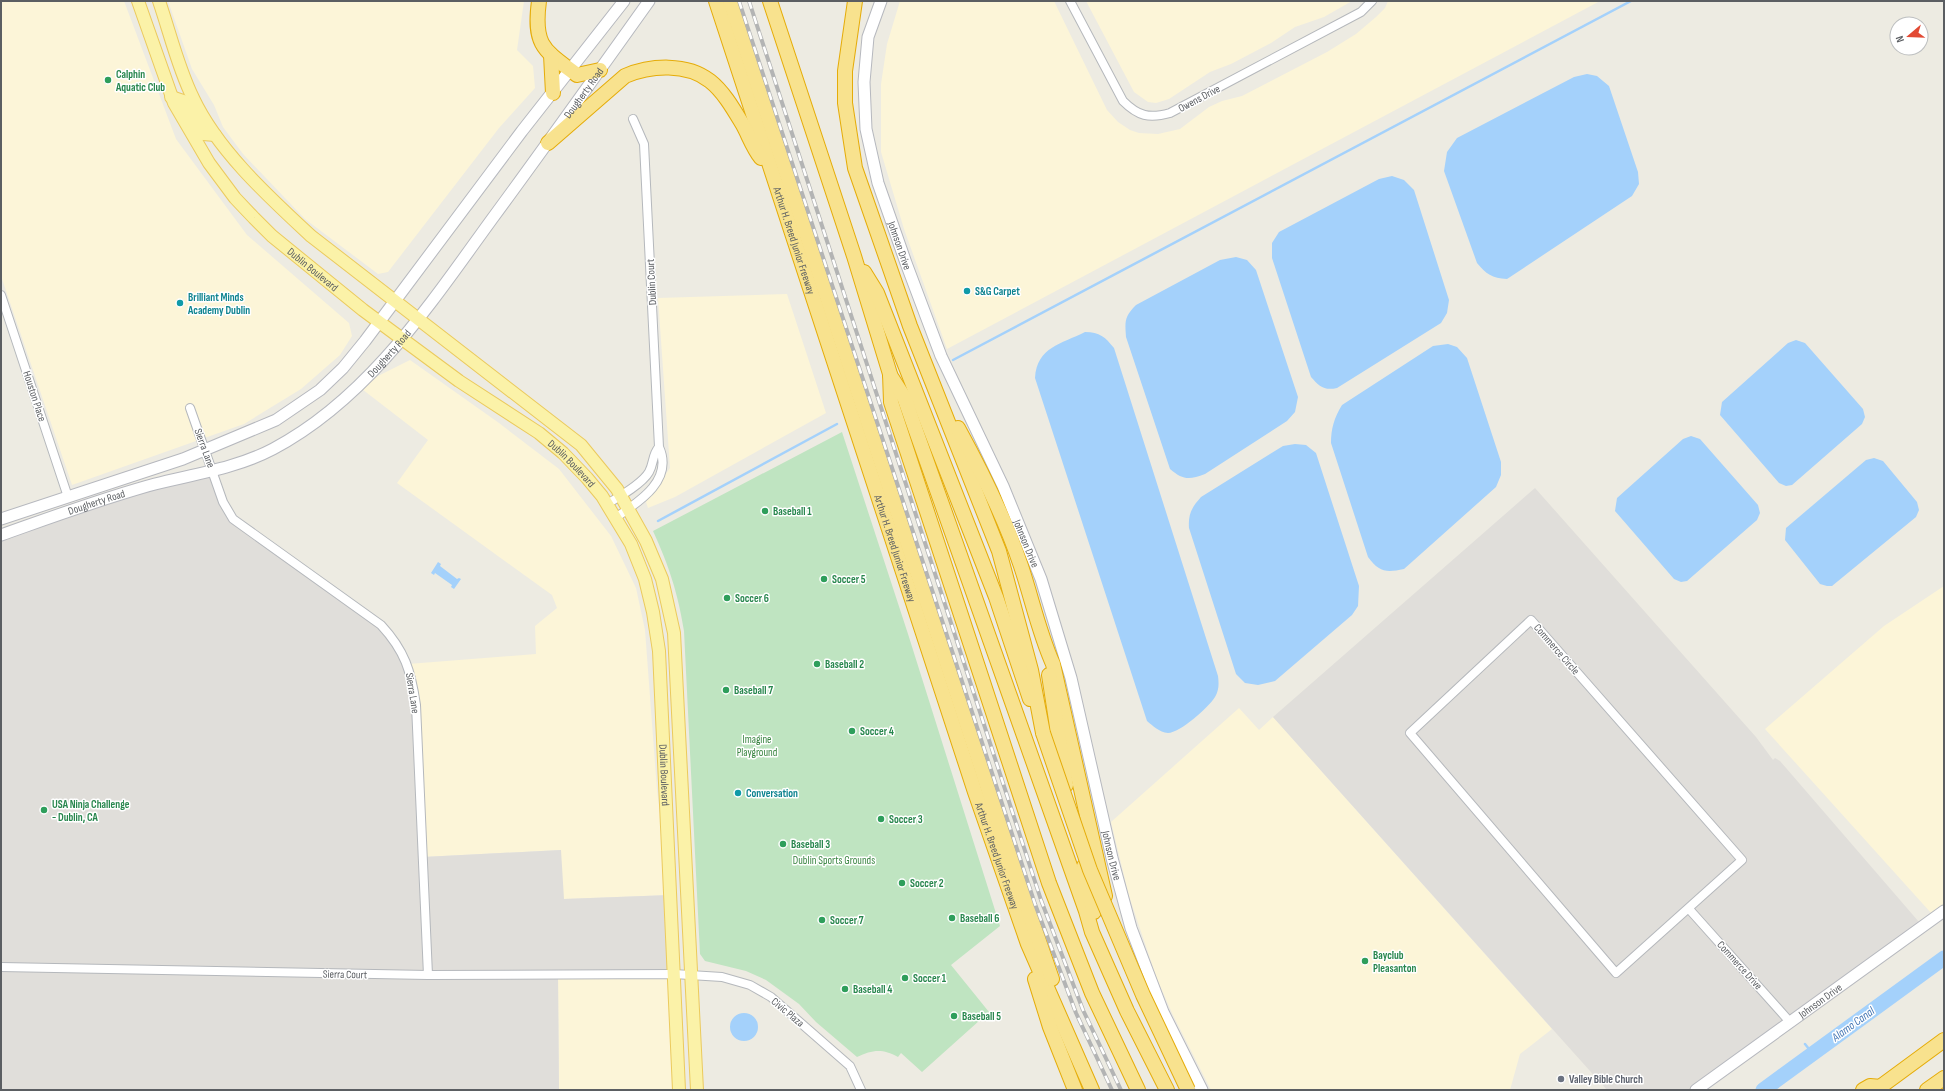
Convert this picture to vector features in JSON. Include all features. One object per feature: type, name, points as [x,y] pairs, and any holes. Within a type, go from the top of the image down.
[{"type":"highway","points":[[539,1],[537,28],[540,41],[551,55],[577,75],[600,70]]},
{"type":"highway","points":[[707,1],[737,88],[754,117]]},
{"type":"highway","name":"Arthur H. Breed Junior Freeway","points":[[716,1],[973,785],[1028,944],[1092,1090]]},
{"type":"highway","points":[[730,1],[1019,883],[1051,976],[1103,1090]]},
{"type":"highway","points":[[770,1],[854,256],[890,374],[907,404],[1090,912]]},
{"type":"highway","points":[[855,1],[845,71],[845,103],[855,168],[910,326],[999,551],[1026,672],[1043,733],[1090,870],[1140,988],[1188,1090]]},
{"type":"highway","points":[[551,55],[553,94]]},
{"type":"highway","points":[[548,143],[625,76],[638,71],[653,68],[683,69],[705,78],[722,94],[743,125],[758,155],[771,170]]},
{"type":"highway","points":[[854,256],[877,293],[1026,672]]},
{"type":"highway","points":[[890,374],[891,402],[1048,883],[1092,993],[1138,1090]]},
{"type":"highway","points":[[932,382],[981,474],[1005,525],[1020,565],[1060,688],[1104,890],[1116,936],[1139,1004],[1182,1090]]},
{"type":"highway","points":[[1046,648],[1062,766],[1090,912],[1092,932],[1127,1011],[1167,1090]]},
{"type":"highway","points":[[1028,944],[1028,956],[1037,989],[1050,1027],[1075,1090]]},
{"type":"highway","points":[[1863,1090],[1870,1086],[1878,1088],[1944,1040]]},
{"type":"highway","points":[[1927,1090],[1944,1078]]},
{"type":"main road","name":"Dublin Boulevard","points":[[138,1],[171,97],[209,163],[235,198],[272,236],[380,322],[459,381],[516,417],[556,447],[588,478],[607,504],[631,544],[645,579],[653,612],[660,672],[679,1090]]},
{"type":"main road","name":"Dublin Boulevard","points":[[159,1],[194,99],[215,135],[242,168],[276,204],[311,236],[418,317],[581,445],[604,471],[629,509],[654,556],[667,597],[674,633],[689,975],[697,1090]]},
{"type":"main road","name":"Dougherty Road","points":[[1,519],[205,451],[263,426],[288,413],[320,390],[343,368],[380,322],[522,131],[553,94],[624,1]]},
{"type":"main road","name":"Dougherty Road","points":[[1,535],[154,485],[233,465],[259,455],[289,440],[322,416],[358,386],[401,338],[436,295],[548,143],[649,1]]},
{"type":"main road","name":"Johnson Drive","points":[[880,1],[868,37],[864,82],[866,129],[878,183],[939,351],[1003,486],[1041,580],[1071,678],[1112,858],[1131,928],[1163,1012],[1202,1090]]},
{"type":"main road","points":[[171,97],[183,101],[203,134],[215,135]]},
{"type":"main road","points":[[86,507],[97,496],[115,489],[123,478]]},
{"type":"main road","points":[[660,672],[669,677],[672,727],[679,731]]},
{"type":"main road","name":"Johnson Drive","points":[[1696,1090],[1944,911]]},
{"type":"street","name":"Owens Drive","points":[[1070,1],[1123,101],[1132,110],[1144,116],[1157,117],[1170,113],[1361,12],[1372,1]]},
{"type":"street","name":"Dublin Court","points":[[615,518],[640,502],[656,486],[663,468],[663,455],[660,447],[644,144],[633,119]]},
{"type":"street","name":"Houston Place","points":[[1,295],[68,496]]},
{"type":"street","name":"Sierra Lane","points":[[190,408],[223,502],[233,519],[381,625],[394,638],[408,664],[416,705],[428,975]]},
{"type":"street","points":[[607,504],[633,488],[649,472],[654,453],[660,447]]},
{"type":"street","name":"Commerce Circle","points":[[1531,620],[1742,860],[1689,908],[1616,973],[1410,733],[1531,620]]},
{"type":"street","name":"Commerce Drive","points":[[1689,908],[1790,1022]]},
{"type":"street","name":"Sierra Court","points":[[1,968],[428,975],[689,975]]},
{"type":"street","name":"Civic Plaza","points":[[689,975],[722,977],[750,985],[771,997],[850,1066],[861,1090]]},
{"type":"shaded area","points":[[1,1],[124,1],[176,139],[247,235],[349,323],[352,336],[340,355],[301,389],[244,424],[72,485],[1,276]]},
{"type":"shaded area","points":[[168,1],[524,1],[517,50],[533,66],[535,88],[499,128],[388,272],[378,274],[305,219],[243,154],[223,127],[214,105],[192,69]]},
{"type":"shaded area","points":[[900,1],[1054,1],[1107,110],[1118,122],[1130,130],[1139,133],[1158,134],[1180,129],[1209,107],[1222,101],[1242,96],[1327,52],[1356,34],[1385,8],[1388,1],[1600,1],[947,349],[904,229],[881,152],[881,84],[887,44]]},
{"type":"shaded area","points":[[1086,1],[1352,1],[1324,17],[1295,27],[1271,43],[1231,64],[1210,72],[1169,99],[1156,103],[1148,102],[1134,92]]},
{"type":"shaded area","points":[[787,294],[826,413],[675,497],[648,508],[646,502],[670,468],[658,298]]},
{"type":"shaded area","points":[[410,360],[499,423],[559,469],[611,536],[636,588],[645,630],[657,790],[670,895],[563,899],[560,850],[423,857],[408,664],[536,654],[535,626],[557,608],[552,595],[397,483],[428,440],[358,386]]},
{"type":"shaded area","points":[[213,470],[233,519],[381,625],[413,679],[423,857],[561,850],[564,899],[670,895],[674,974],[558,975],[559,1090],[1,1090],[1,535]]},
{"type":"shaded area","points":[[1535,488],[1756,737],[1773,760],[1775,758],[1780,761],[1919,922],[1689,1090],[1607,1090],[1273,717]]},
{"type":"shaded area","points":[[1944,586],[1944,905],[1932,914],[1765,729],[1884,626]]},
{"type":"shaded area","points":[[1239,708],[1259,730],[1273,717],[1552,1029],[1520,1054],[1510,1090],[1211,1090],[1172,1013],[1157,979],[1129,896],[1111,822]]},
{"type":"shaded area","points":[[674,974],[679,1090],[559,1090],[558,975]]},
{"type":"green space","name":"Dublin Sports Grounds","points":[[842,432],[908,634],[1000,926],[951,965],[989,1012],[922,1072],[901,1053],[898,1057],[887,1052],[877,1051],[857,1057],[816,1022],[799,1004],[766,980],[746,971],[705,961],[700,954],[684,631],[679,604],[672,580],[664,556],[653,531]]},
{"type":"water","points":[[1587,74],[1597,76],[1609,86],[1638,172],[1639,184],[1632,196],[1507,279],[1497,278],[1490,275],[1477,263],[1444,171],[1447,152],[1457,138],[1574,77]]},
{"type":"water","points":[[1392,176],[1404,180],[1414,190],[1449,300],[1447,313],[1441,323],[1337,388],[1325,388],[1319,385],[1311,377],[1272,258],[1272,243],[1279,232],[1379,179]]},
{"type":"water","points":[[1236,257],[1247,260],[1256,270],[1298,397],[1295,412],[1287,421],[1205,474],[1186,478],[1170,469],[1126,337],[1126,320],[1129,313],[1136,305],[1220,260]]},
{"type":"water","points":[[1085,332],[1095,333],[1102,336],[1114,348],[1218,676],[1218,689],[1212,701],[1201,713],[1180,729],[1173,732],[1168,733],[1159,730],[1147,721],[1035,378],[1040,359],[1045,353],[1059,344]]},
{"type":"water","points":[[1796,340],[1805,343],[1863,409],[1865,417],[1862,424],[1792,485],[1786,486],[1779,483],[1720,415],[1722,402],[1788,343]]},
{"type":"water","points":[[1448,344],[1457,347],[1467,358],[1501,462],[1501,475],[1496,487],[1404,569],[1392,571],[1383,570],[1376,566],[1368,557],[1331,443],[1334,424],[1342,405],[1433,346]]},
{"type":"water","points":[[1691,436],[1700,439],[1758,505],[1760,513],[1757,520],[1687,581],[1681,582],[1674,579],[1615,511],[1617,498],[1683,439]]},
{"type":"water","points":[[1295,444],[1306,445],[1316,453],[1359,586],[1358,606],[1352,615],[1275,681],[1258,685],[1245,683],[1236,674],[1189,528],[1190,515],[1195,504],[1201,497],[1283,446]]},
{"type":"water","points":[[1874,458],[1883,461],[1917,502],[1919,510],[1916,517],[1832,586],[1820,584],[1785,540],[1786,528],[1866,460]]},
{"type":"water","points":[[438,562],[441,564],[440,566],[457,579],[461,579],[454,589],[451,587],[452,585],[435,573],[434,575],[431,573]]},
{"type":"water","points":[[744,1013],[754,1017],[758,1027],[754,1037],[744,1041],[734,1037],[730,1027],[734,1017]]},
{"type":"waterway","points":[[953,360],[1631,1]]},
{"type":"waterway","points":[[658,521],[837,424]]},
{"type":"waterway","name":"Alamo Canal","points":[[1763,1090],[1944,958]]},
{"type":"waterway","name":"Alamo Canal","points":[[1940,962],[1944,966]]},
{"type":"waterway","points":[[1805,1044],[1813,1054]]},
{"type":"railway","points":[[739,1],[1035,904],[1076,1013],[1112,1090]]},
{"type":"railway","points":[[749,1],[1041,900],[1083,1010],[1121,1090]]},
{"type":"place","name":"Calphin Aquatic Club","points":[[108,80]]},
{"type":"place","name":"S&G Carpet","points":[[967,291]]},
{"type":"place","name":"Brilliant Minds Academy Dublin","points":[[180,303]]},
{"type":"place","name":"Baseball 1","points":[[765,511]]},
{"type":"place","name":"Soccer 5","points":[[824,579]]},
{"type":"place","name":"Soccer 6","points":[[727,598]]},
{"type":"place","name":"Baseball 2","points":[[817,664]]},
{"type":"place","name":"Baseball 7","points":[[726,690]]},
{"type":"place","name":"Soccer 4","points":[[852,731]]},
{"type":"place","name":"Conversation","points":[[738,793]]},
{"type":"place","name":"USA Ninja Challenge - Dublin, CA","points":[[44,810]]},
{"type":"place","name":"Soccer 3","points":[[881,819]]},
{"type":"place","name":"Baseball 3","points":[[783,844]]},
{"type":"place","name":"Soccer 2","points":[[902,883]]},
{"type":"place","name":"Baseball 6","points":[[952,918]]},
{"type":"place","name":"Soccer 7","points":[[822,920]]},
{"type":"place","name":"Bayclub Pleasanton","points":[[1365,961]]},
{"type":"place","name":"Soccer 1","points":[[905,978]]},
{"type":"place","name":"Baseball 4","points":[[845,989]]},
{"type":"place","name":"Baseball 5","points":[[954,1016]]},
{"type":"place","name":"Valley Bible Church","points":[[1561,1079]]},
{"type":"park label","name":"Imagine Playground","points":[[757,745]]}]
